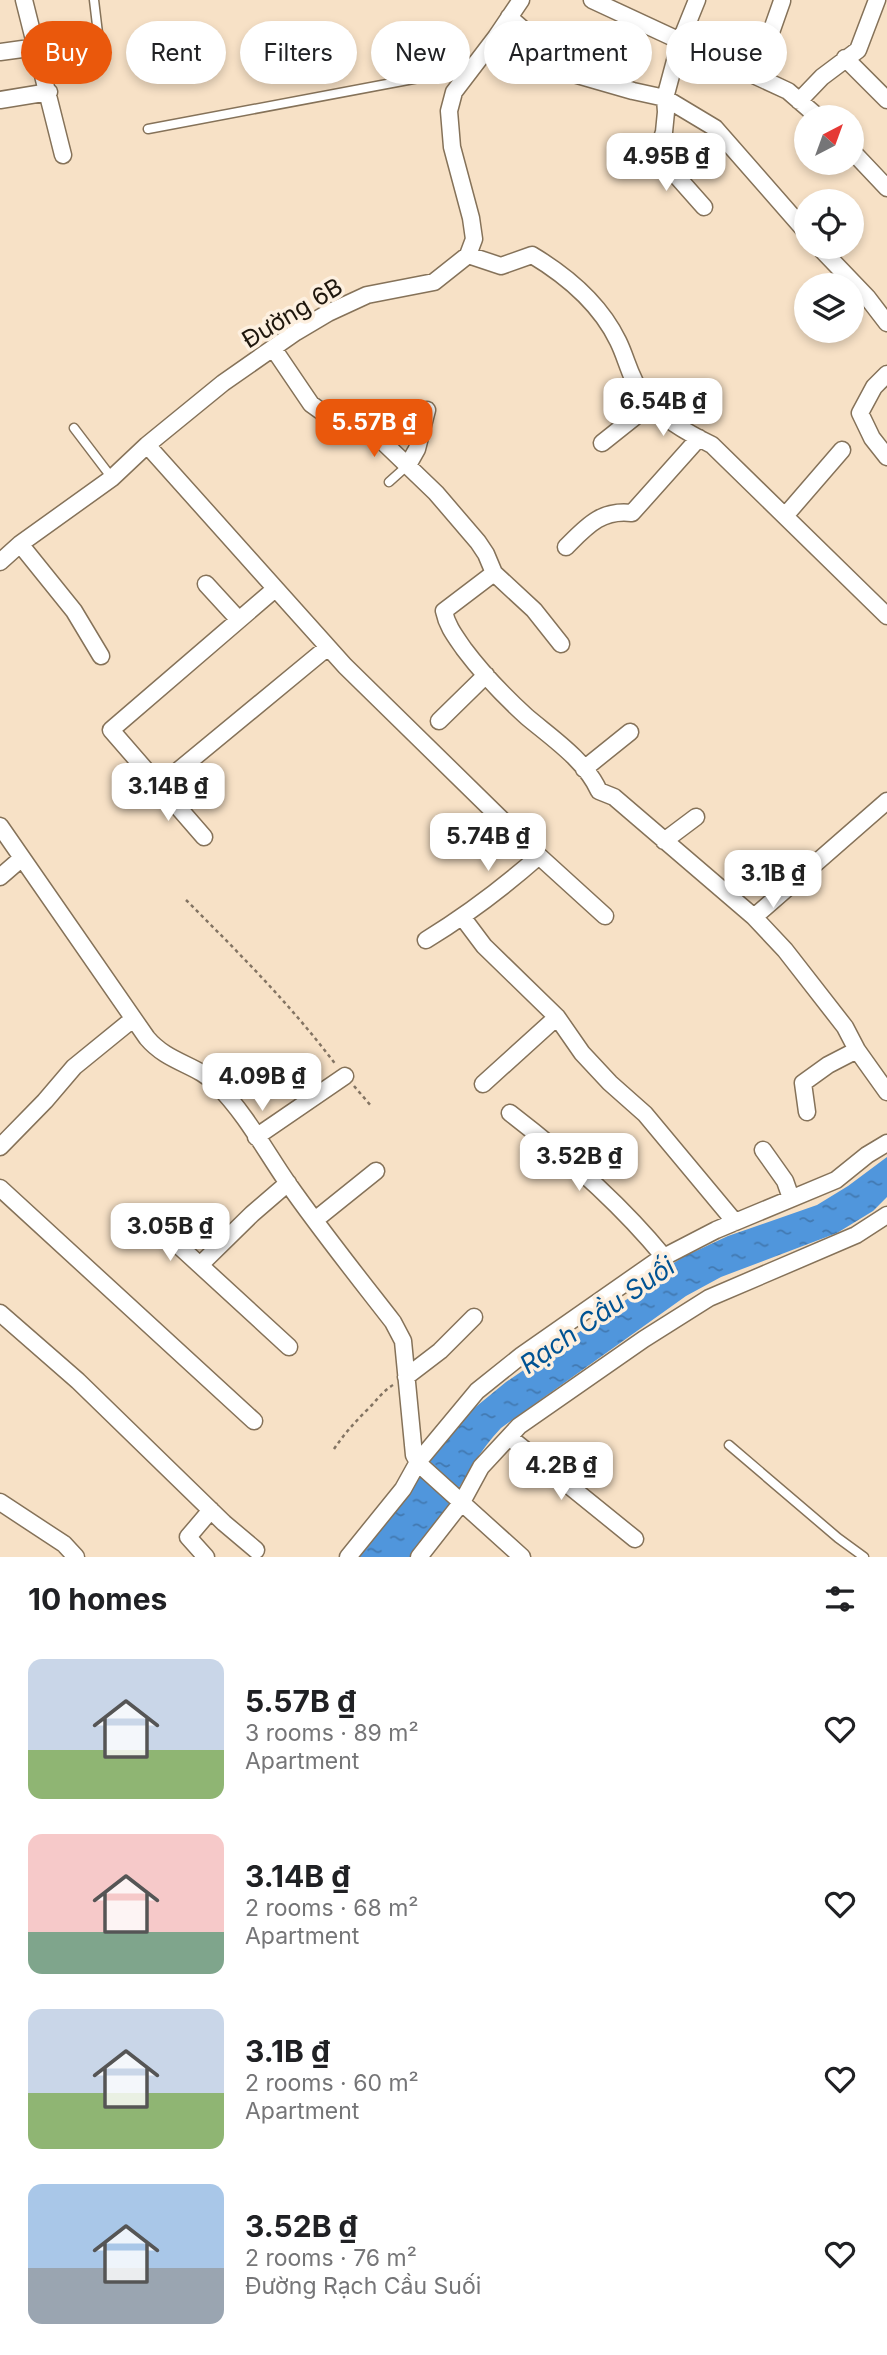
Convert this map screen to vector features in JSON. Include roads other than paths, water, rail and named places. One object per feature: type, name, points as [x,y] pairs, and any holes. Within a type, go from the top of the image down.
[{"type":"street","points":[[24,0],[30,21]]},
{"type":"street","points":[[470,74],[521,0]]},
{"type":"street","points":[[592,0],[666,35]]},
{"type":"street","points":[[688,21],[697,0]]},
{"type":"street","points":[[799,101],[822,77],[858,50],[877,0]]},
{"type":"street","points":[[775,21],[782,1]]},
{"type":"street","points":[[509,17],[574,74],[665,98],[715,128],[794,218]]},
{"type":"street","points":[[0,52],[21,49]]},
{"type":"street","points":[[845,58],[887,100]]},
{"type":"street","points":[[47,84],[63,155]]},
{"type":"street","points":[[461,84],[454,92],[449,111],[452,148],[474,239],[468,255],[501,266],[532,255],[555,269],[586,295],[608,323],[629,371],[651,404],[681,429],[712,445],[887,616]]},
{"type":"street","points":[[669,84],[665,98],[664,132],[657,154],[704,207]]},
{"type":"street","points":[[774,84],[788,91],[804,105]]},
{"type":"street","points":[[0,100],[49,92]]},
{"type":"street","points":[[864,164],[887,188]]},
{"type":"street","name":"Đường 6B","points":[[0,562],[20,544],[112,478],[147,445],[223,383],[273,348],[328,313],[367,295],[434,282],[468,255]]},
{"type":"street","points":[[830,259],[887,323]]},
{"type":"street","points":[[273,348],[311,404],[325,414],[383,442],[408,465],[459,518],[478,542],[494,573],[534,610],[561,644]]},
{"type":"street","points":[[887,374],[873,387],[860,413],[872,438],[887,457]]},
{"type":"street","points":[[602,443],[651,404]]},
{"type":"street","points":[[408,465],[417,449],[427,410]]},
{"type":"street","points":[[566,547],[583,530],[607,513],[632,513],[699,438]]},
{"type":"street","points":[[147,445],[328,647],[539,856],[605,916]]},
{"type":"street","points":[[785,516],[842,450]]},
{"type":"street","points":[[20,544],[74,611],[101,656]]},
{"type":"street","points":[[494,573],[444,611],[447,626],[486,675],[527,716],[561,744],[595,780],[599,791],[614,797],[754,917],[785,950],[838,1017],[887,1092]]},
{"type":"street","points":[[206,584],[239,620]]},
{"type":"street","points":[[204,836],[111,730],[275,589]]},
{"type":"street","points":[[145,798],[328,647]]},
{"type":"street","points":[[439,721],[486,675]]},
{"type":"street","points":[[584,769],[630,732]]},
{"type":"street","points":[[754,917],[887,801]]},
{"type":"street","points":[[663,841],[696,817]]},
{"type":"street","points":[[0,826],[155,1048],[169,1058],[204,1074],[217,1084],[393,1322],[402,1341],[411,1442],[419,1463],[522,1557]]},
{"type":"street","points":[[426,940],[463,918],[474,906],[539,856]]},
{"type":"street","points":[[0,877],[22,858]]},
{"type":"street","points":[[463,918],[484,946],[557,1017],[582,1053],[645,1114],[736,1222]]},
{"type":"street","points":[[483,1084],[557,1017]]},
{"type":"street","points":[[0,1147],[74,1067],[133,1019]]},
{"type":"street","points":[[807,1112],[803,1083],[828,1065],[858,1050]]},
{"type":"street","points":[[256,1137],[345,1076]]},
{"type":"street","points":[[510,1113],[596,1184],[629,1216],[664,1257]]},
{"type":"street","points":[[348,1557],[477,1391],[565,1324],[664,1257],[736,1222],[836,1180],[887,1143]]},
{"type":"street","points":[[763,1150],[785,1181],[791,1198]]},
{"type":"street","points":[[315,1220],[376,1171]]},
{"type":"street","points":[[200,1265],[288,1183]]},
{"type":"street","points":[[0,1188],[254,1421]]},
{"type":"street","points":[[421,1556],[461,1501],[481,1467],[519,1426],[677,1317],[709,1298],[856,1235],[887,1215]]},
{"type":"street","points":[[166,1234],[289,1347]]},
{"type":"street","points":[[0,1313],[78,1381],[256,1550]]},
{"type":"street","points":[[407,1380],[440,1352],[474,1317]]},
{"type":"street","points":[[509,1437],[635,1539]]},
{"type":"street","points":[[1,1504],[64,1544],[76,1557]]},
{"type":"street","points":[[206,1557],[188,1537],[211,1510]]},
{"type":"lane","points":[[94,0],[97,21]]},
{"type":"lane","points":[[148,129],[387,84]]},
{"type":"lane","points":[[75,428],[112,478]]},
{"type":"lane","points":[[389,482],[408,465]]},
{"type":"lane","points":[[729,1445],[864,1557]]},
{"type":"water","points":[[887,1157],[887,1197],[873,1211],[837,1233],[721,1277],[686,1296],[501,1428],[479,1455],[449,1504],[411,1557],[359,1557],[394,1511],[416,1475],[461,1419],[506,1382],[639,1291],[683,1257],[728,1236],[817,1205]]},
{"type":"water label","name":"Rạch Cầu Suối","points":[[597,1315]]}]
